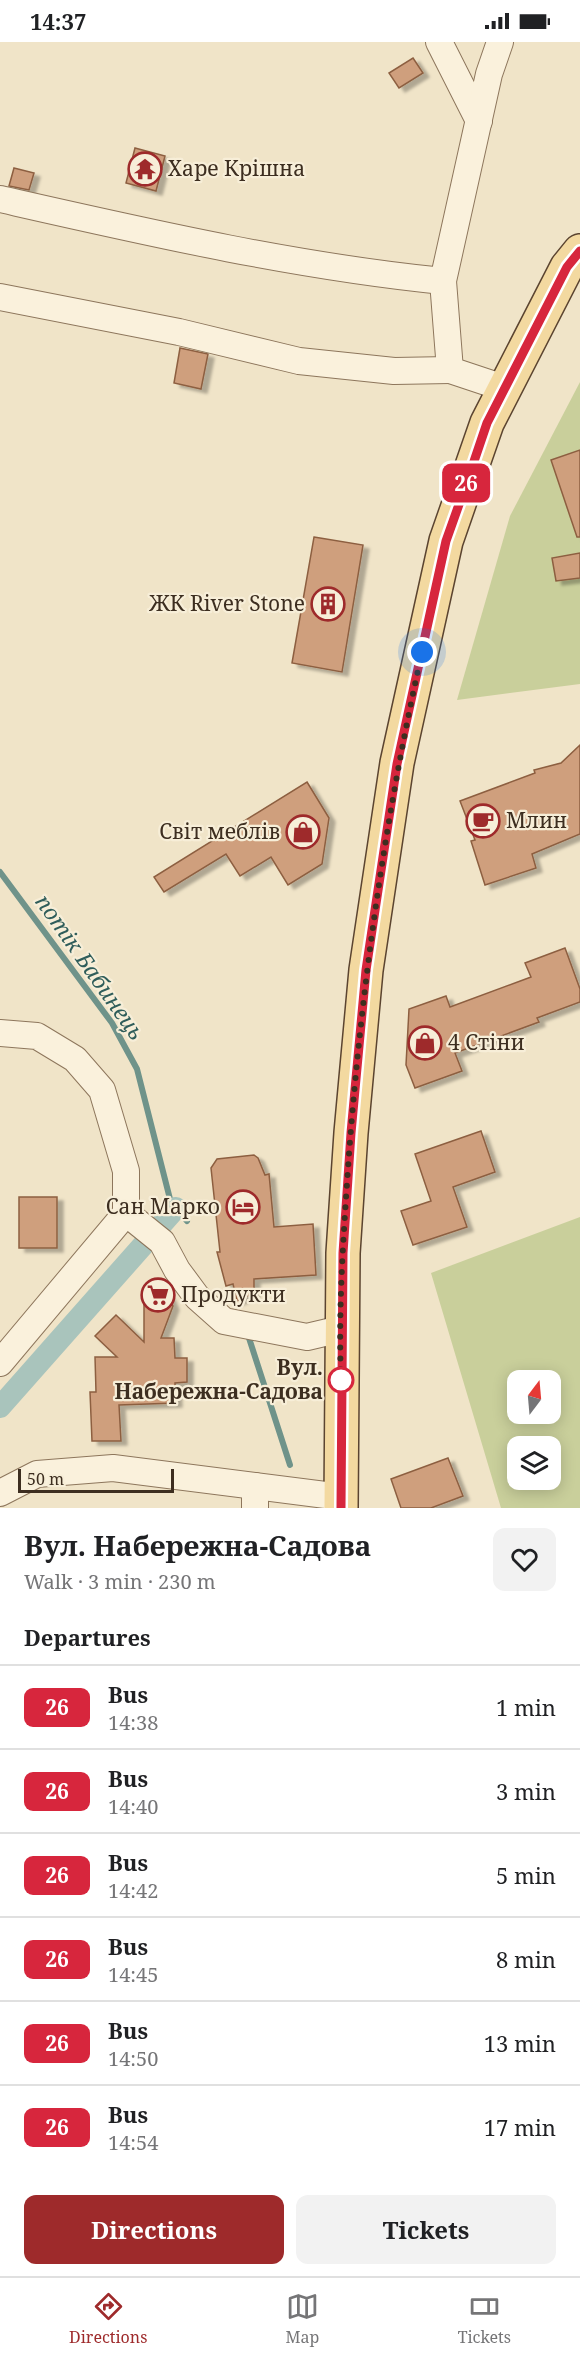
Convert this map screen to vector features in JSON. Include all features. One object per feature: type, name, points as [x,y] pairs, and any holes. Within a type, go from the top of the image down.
[{"type":"main road","points":[[341,1502],[341,1329],[351,1133],[366,970],[397,764],[446,541],[487,423],[567,267],[580,251]]},
{"type":"street","points":[[439,42],[479,121]]},
{"type":"street","points":[[450,370],[443,281],[489,74],[500,42]]},
{"type":"street","points":[[0,199],[115,227],[369,274],[443,281]]},
{"type":"street","points":[[0,297],[179,332],[299,361],[394,371],[450,370],[504,388]]},
{"type":"street","points":[[0,1034],[37,1036],[75,1059],[102,1090],[126,1171],[133,1218],[162,1242],[177,1270],[197,1297],[224,1321],[307,1337],[341,1329]]},
{"type":"street","points":[[0,1363],[133,1218]]},
{"type":"street","points":[[0,1493],[37,1474],[113,1468],[255,1497],[341,1502]]},
{"type":"green space","points":[[580,382],[580,684],[457,700],[510,516]]},
{"type":"green space","points":[[580,1217],[580,1508],[501,1508],[431,1273]]},
{"type":"building","points":[[413,58],[423,73],[399,88],[389,73]]},
{"type":"building","name":"Харе Крішна","points":[[135,148],[165,156],[156,191],[126,183]]},
{"type":"building","points":[[14,168],[34,173],[29,190],[9,186]]},
{"type":"building","points":[[180,348],[208,354],[201,389],[174,383]]},
{"type":"building","points":[[580,450],[580,537],[577,537],[551,460]]},
{"type":"building","name":"ЖК River Stone","points":[[314,537],[363,545],[342,672],[292,663]]},
{"type":"building","points":[[580,553],[580,578],[556,581],[552,558]]},
{"type":"building","points":[[580,745],[580,834],[532,854],[536,868],[485,885],[471,841],[475,840],[460,801],[535,773],[534,770],[561,763]]},
{"type":"building","points":[[307,782],[329,818],[322,864],[288,885],[271,857],[240,876],[226,854],[164,892],[154,877]]},
{"type":"building","points":[[565,948],[580,989],[580,1002],[537,1018],[539,1022],[455,1053],[462,1071],[415,1088],[406,1065],[409,1009],[446,996],[450,1007],[531,977],[525,963]]},
{"type":"building","points":[[481,1131],[495,1172],[453,1187],[467,1227],[413,1245],[401,1211],[431,1201],[415,1154]]},
{"type":"building","points":[[254,1155],[258,1158],[265,1175],[269,1174],[274,1227],[313,1224],[316,1275],[254,1279],[254,1293],[237,1301],[233,1284],[226,1286],[217,1252],[220,1252],[211,1168],[217,1159]]},
{"type":"building","points":[[19,1197],[57,1197],[57,1248],[19,1248]]},
{"type":"building","points":[[160,1291],[169,1296],[173,1306],[161,1338],[174,1338],[175,1358],[187,1358],[187,1382],[175,1383],[176,1403],[119,1405],[121,1441],[92,1441],[90,1392],[96,1392],[95,1357],[117,1357],[95,1336],[116,1315],[144,1342],[144,1300],[150,1293]]},
{"type":"building","points":[[448,1458],[463,1496],[431,1508],[401,1508],[391,1479]]},
{"type":"waterway","name":"потік Бабинець","points":[[0,872],[112,1023],[137,1069],[171,1203],[187,1221]]},
{"type":"waterway","points":[[0,1407],[176,1208]]},
{"type":"waterway","name":"потік Бабинець","points":[[249,1338],[290,1465]]},
{"type":"bus line","name":"26","points":[[341,1508],[343,1253],[351,1133],[366,970],[397,764],[446,541],[487,423],[567,267],[580,251]]},
{"type":"place","name":"Харе Крішна","points":[[145,169]]},
{"type":"place","name":"ЖК River Stone","points":[[328,604]]},
{"type":"place","name":"Млин","points":[[483,821]]},
{"type":"place","name":"Світ меблів","points":[[303,832]]},
{"type":"place","name":"4 Стіни","points":[[425,1043]]},
{"type":"place","name":"Сан Марко","points":[[243,1207]]},
{"type":"place","name":"Продукти","points":[[158,1295]]},
{"type":"place","name":"Вул. Набережна-Садова","points":[[341,1380]]},
{"type":"route","points":[[341,1380],[343,1253],[366,970],[397,764],[422,652]]}]
